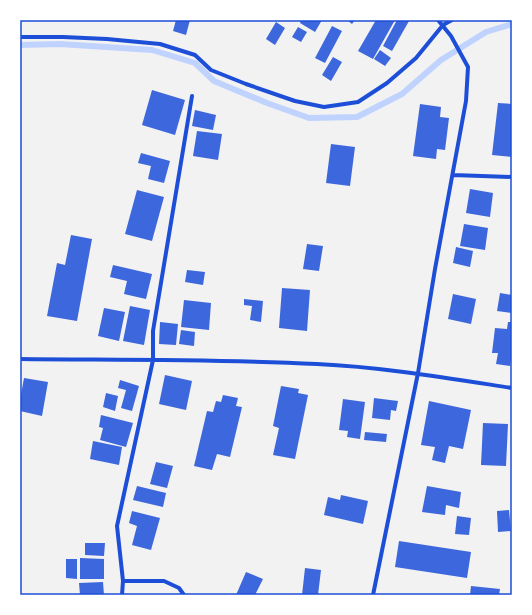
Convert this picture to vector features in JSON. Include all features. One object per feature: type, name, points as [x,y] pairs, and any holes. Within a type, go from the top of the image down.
[{"type":"street","points":[[373,595],[418,373],[435,269],[466,101],[468,68],[451,36],[438,20]]},
{"type":"street","points":[[20,37],[107,39],[160,44],[195,55],[211,70],[239,81],[295,102],[324,107],[358,102],[387,83],[416,58],[443,25],[452,20]]},
{"type":"street","points":[[122,595],[118,526],[153,360],[153,331],[192,96]]},
{"type":"street","points":[[453,175],[512,177]]},
{"type":"street","points":[[20,359],[153,360],[318,364],[418,373],[512,388]]},
{"type":"street","points":[[122,581],[164,581],[179,588],[184,595]]},
{"type":"building","points":[[176,20],[190,20],[186,35],[173,31]]},
{"type":"building","points":[[301,20],[322,20],[315,32],[300,23]]},
{"type":"building","points":[[347,20],[355,20],[352,24]]},
{"type":"building","points":[[376,20],[395,20],[373,59],[358,51]]},
{"type":"building","points":[[397,20],[409,21],[392,51],[383,46]]},
{"type":"building","points":[[276,22],[285,28],[275,45],[266,39]]},
{"type":"building","points":[[332,26],[342,31],[325,63],[315,58]]},
{"type":"building","points":[[298,27],[307,32],[301,42],[292,37]]},
{"type":"building","points":[[380,50],[391,58],[385,66],[374,59]]},
{"type":"building","points":[[333,57],[342,62],[331,81],[322,75]]},
{"type":"building","points":[[152,90],[185,100],[175,135],[142,125]]},
{"type":"building","points":[[498,103],[512,104],[512,157],[492,155]]},
{"type":"building","points":[[420,104],[441,107],[440,117],[449,118],[445,150],[437,149],[436,159],[413,156]]},
{"type":"building","points":[[195,110],[216,115],[213,130],[192,126]]},
{"type":"building","points":[[197,131],[222,134],[218,160],[193,156]]},
{"type":"building","points":[[331,144],[355,147],[350,186],[326,183]]},
{"type":"building","points":[[141,153],[170,161],[164,183],[148,179],[151,166],[138,163]]},
{"type":"building","points":[[470,189],[493,193],[490,217],[466,213]]},
{"type":"building","points":[[137,190],[164,197],[152,241],[125,234]]},
{"type":"building","points":[[464,224],[488,228],[485,250],[460,246]]},
{"type":"building","points":[[71,235],[92,239],[77,321],[47,316],[57,263],[65,265]]},
{"type":"building","points":[[307,244],[323,246],[319,271],[303,269]]},
{"type":"building","points":[[456,247],[473,251],[470,267],[453,263]]},
{"type":"building","points":[[113,265],[152,274],[146,299],[124,294],[127,281],[110,277]]},
{"type":"building","points":[[187,270],[205,272],[203,285],[185,282]]},
{"type":"building","points":[[282,288],[310,290],[307,331],[279,328]]},
{"type":"building","points":[[500,293],[512,295],[512,313],[497,311]]},
{"type":"building","points":[[453,294],[476,299],[471,324],[448,319]]},
{"type":"building","points":[[244,299],[263,301],[261,322],[250,320],[252,306],[244,305]]},
{"type":"building","points":[[184,300],[211,303],[209,330],[181,327]]},
{"type":"building","points":[[130,306],[150,310],[144,345],[123,341]]},
{"type":"building","points":[[104,308],[125,312],[119,341],[98,336]]},
{"type":"building","points":[[160,322],[178,324],[176,345],[159,344]]},
{"type":"building","points":[[508,322],[512,322],[512,359],[510,366],[496,364],[498,353],[492,353],[495,328],[507,329]]},
{"type":"building","points":[[181,330],[195,332],[194,346],[179,344]]},
{"type":"building","points":[[165,375],[192,381],[186,410],[159,404]]},
{"type":"building","points":[[24,378],[48,382],[42,416],[20,411],[20,400]]},
{"type":"building","points":[[120,380],[139,386],[132,411],[121,408],[126,390],[118,388]]},
{"type":"building","points":[[281,386],[299,389],[298,393],[308,395],[295,459],[273,455],[279,428],[273,426]]},
{"type":"building","points":[[106,393],[118,396],[115,411],[103,407]]},
{"type":"building","points":[[223,395],[238,398],[236,406],[242,407],[230,457],[217,454],[212,470],[194,466],[207,411],[213,412],[216,401],[221,402]]},
{"type":"building","points":[[374,398],[398,401],[396,411],[391,410],[390,420],[372,418]]},
{"type":"building","points":[[343,399],[365,402],[360,439],[347,437],[348,431],[339,430]]},
{"type":"building","points":[[429,401],[471,410],[463,449],[449,446],[445,463],[432,460],[435,447],[421,445]]},
{"type":"building","points":[[101,415],[133,423],[126,447],[100,440],[103,428],[99,427]]},
{"type":"building","points":[[483,423],[508,424],[506,466],[481,465]]},
{"type":"building","points":[[365,432],[387,434],[386,442],[364,440]]},
{"type":"building","points":[[93,441],[122,447],[119,465],[90,459]]},
{"type":"building","points":[[156,462],[173,466],[167,488],[150,484]]},
{"type":"building","points":[[137,486],[166,493],[163,507],[133,500]]},
{"type":"building","points":[[427,486],[461,492],[459,508],[446,505],[445,515],[422,512]]},
{"type":"building","points":[[341,495],[368,501],[363,524],[324,515],[328,497],[340,500]]},
{"type":"building","points":[[509,510],[511,531],[498,532],[497,511]]},
{"type":"building","points":[[132,511],[160,518],[151,550],[132,545],[137,526],[129,523]]},
{"type":"building","points":[[457,516],[471,518],[469,535],[455,534]]},
{"type":"building","points":[[399,541],[471,552],[467,578],[395,567]]},
{"type":"building","points":[[85,543],[105,543],[104,556],[85,555]]},
{"type":"building","points":[[80,558],[104,559],[104,579],[80,579]]},
{"type":"building","points":[[66,559],[77,559],[77,579],[66,578]]},
{"type":"building","points":[[305,568],[321,570],[318,595],[302,595]]},
{"type":"building","points":[[246,572],[263,579],[255,595],[236,595]]},
{"type":"building","points":[[103,582],[104,595],[80,595],[79,583]]},
{"type":"building","points":[[471,586],[500,589],[499,595],[470,595]]},
{"type":"waterway","points":[[20,45],[60,44],[152,50],[195,63],[214,81],[267,103],[309,118],[357,117],[402,94],[441,60],[486,32],[512,24]]}]
